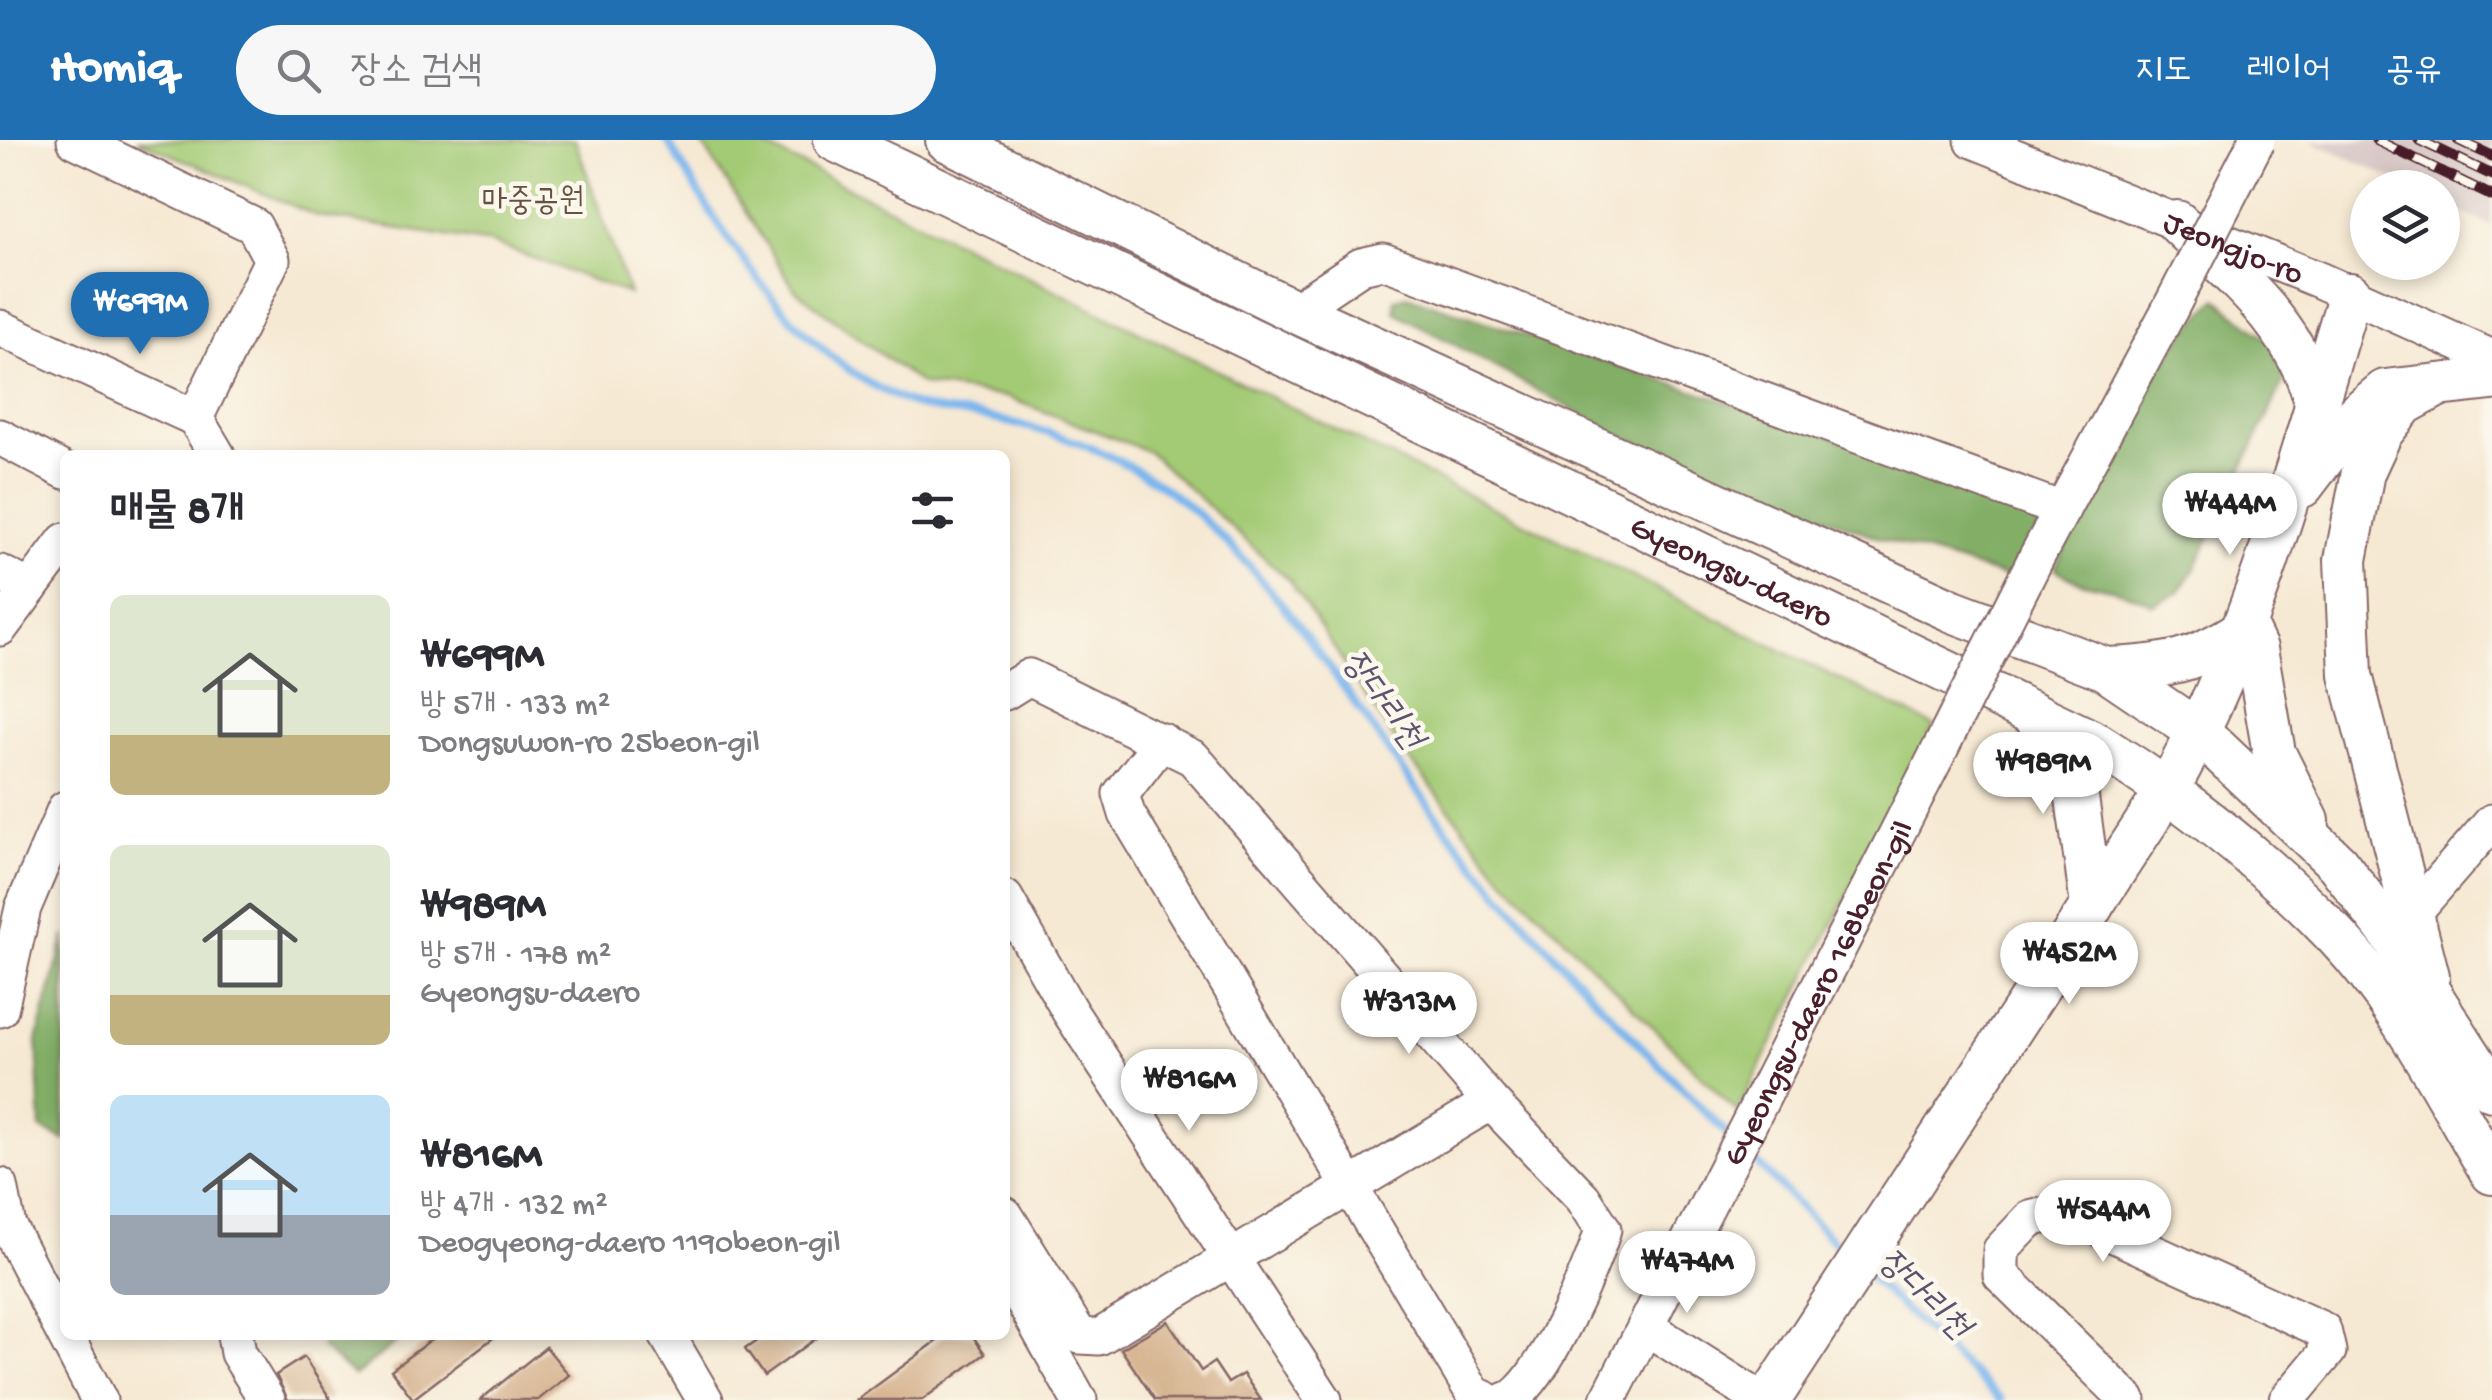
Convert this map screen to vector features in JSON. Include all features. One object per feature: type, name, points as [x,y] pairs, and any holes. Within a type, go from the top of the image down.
[{"type":"main road","name":"Gyeongsu-daero","points":[[835,140],[2097,744],[2168,788],[2338,938],[2402,1022],[2492,1174]]},
{"type":"main road","name":"Gyeongsu-daero","points":[[947,140],[1294,311],[1954,612],[2106,669],[2199,732],[2320,847],[2394,938],[2432,998],[2486,1062]]},
{"type":"main road","points":[[2177,222],[2292,339],[2307,368],[2316,403]]},
{"type":"main road","points":[[1769,1400],[2168,788],[2199,732],[2246,628],[2350,294]]},
{"type":"main road","points":[[2283,510],[2357,414],[2385,392],[2492,379]]},
{"type":"main road","points":[[2432,998],[2414,912],[2351,675],[2346,560],[2363,472],[2381,433],[2404,404],[2438,385]]},
{"type":"main road","points":[[2106,669],[2165,668],[2209,653],[2246,628]]},
{"type":"main road","points":[[2246,628],[2256,650],[2274,752],[2320,847]]},
{"type":"main road","points":[[2032,713],[2074,776],[2092,906]]},
{"type":"street","points":[[74,140],[254,226],[272,260],[196,418]]},
{"type":"street","name":"Jeongjo-ro","points":[[1974,140],[2350,294],[2492,358]]},
{"type":"street","name":"Gyeongsu-daero 168beon-gil","points":[[1608,1400],[2036,558],[2257,140]]},
{"type":"street","points":[[1294,311],[1360,266],[1383,262],[2062,510]]},
{"type":"street","points":[[0,328],[196,418],[214,450]]},
{"type":"street","points":[[0,437],[60,469]]},
{"type":"street","points":[[0,628],[15,580],[60,545]]},
{"type":"street","points":[[1010,689],[1030,676],[1193,758],[1491,1102],[1583,1198],[1603,1228],[1596,1254],[1530,1384],[1507,1400]]},
{"type":"street","points":[[1162,741],[1121,794],[1126,814],[1474,1394],[1486,1400]]},
{"type":"street","points":[[0,1009],[22,908],[60,821]]},
{"type":"street","points":[[2414,912],[2492,822]]},
{"type":"street","points":[[1010,907],[1070,1012],[1324,1400]]},
{"type":"street","points":[[1010,1222],[1080,1336],[1099,1337],[1491,1102]]},
{"type":"street","points":[[0,1186],[8,1226],[60,1325]]},
{"type":"street","points":[[2128,1400],[2001,1275],[2001,1250],[2030,1219],[2062,1211],[2323,1330],[2328,1351],[2286,1400]]},
{"type":"street","points":[[1010,1279],[1079,1400]]},
{"type":"street","points":[[1646,1326],[1761,1400]]},
{"type":"street","points":[[68,1340],[99,1400]]},
{"type":"street","points":[[236,1340],[238,1352],[267,1400]]},
{"type":"street","points":[[670,1340],[706,1400]]},
{"type":"shaded area","points":[[2310,140],[2492,140],[2492,227],[2460,211],[2460,170],[2374,170]]},
{"type":"green space","name":"마중공원","points":[[137,140],[575,140],[629,294],[492,243],[317,216]]},
{"type":"green space","points":[[700,140],[752,140],[1934,726],[1737,1112],[1502,876],[1396,742],[1290,581],[1148,451],[1006,397],[922,385],[795,290]]},
{"type":"green space","points":[[1407,296],[1841,439],[2045,518],[2010,578],[1879,538],[1615,433],[1395,312],[1395,299]]},
{"type":"green space","points":[[2217,299],[2277,347],[2286,377],[2194,570],[2178,593],[2153,605],[2066,576],[2055,568],[2126,425],[2170,354]]},
{"type":"green space","points":[[60,954],[60,1138],[41,1129],[37,1041]]},
{"type":"green space","points":[[324,1340],[400,1340],[354,1376],[321,1347]]},
{"type":"building","points":[[1168,1321],[1201,1371],[1214,1362],[1228,1383],[1243,1374],[1261,1400],[1155,1400],[1121,1349]]},
{"type":"building","points":[[430,1340],[490,1340],[413,1399],[391,1370]]},
{"type":"building","points":[[758,1340],[814,1340],[764,1376],[745,1349]]},
{"type":"building","points":[[938,1340],[975,1340],[985,1354],[922,1400],[857,1400]]},
{"type":"building","points":[[546,1347],[569,1375],[538,1400],[480,1400]]},
{"type":"building","points":[[304,1357],[331,1400],[288,1400],[276,1375]]},
{"type":"waterway","name":"장다리천","points":[[667,140],[741,257],[802,329],[836,360],[874,386],[915,405],[980,416],[1077,442],[1156,482],[1204,520],[1300,627],[1441,822],[1510,905],[1732,1139]]},
{"type":"waterway","name":"장다리천","points":[[1746,1152],[1848,1256]]},
{"type":"waterway","name":"장다리천","points":[[1865,1273],[2001,1400]]},
{"type":"railway","points":[[2376,140],[2492,196]]},
{"type":"railway","points":[[2419,140],[2492,175]]},
{"type":"railway","points":[[2458,140],[2492,156]]}]
